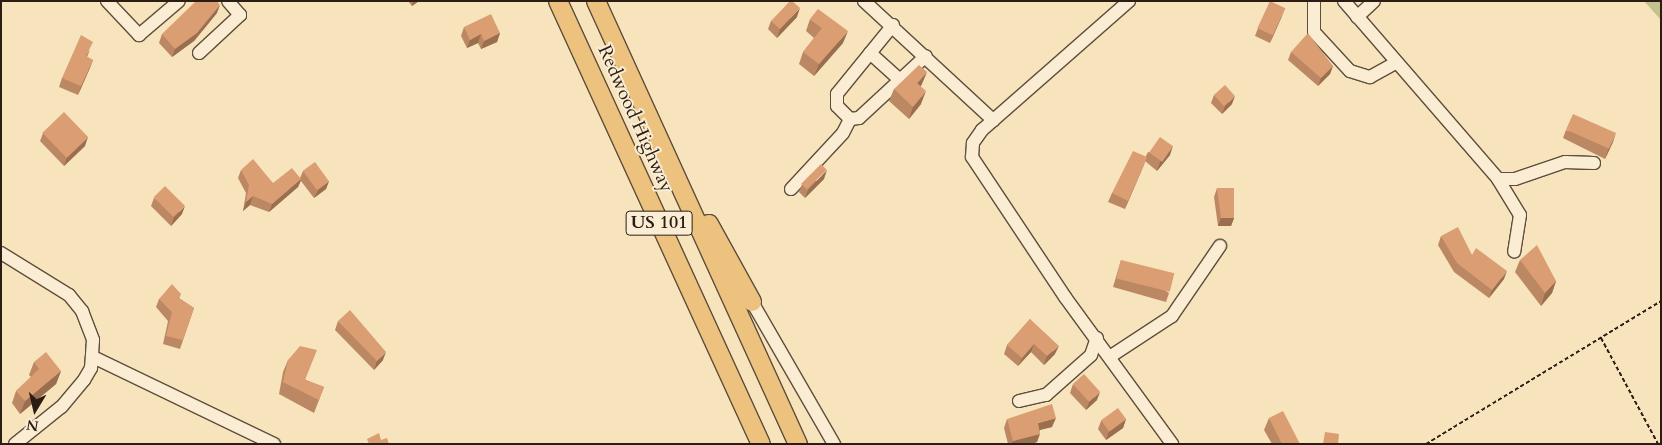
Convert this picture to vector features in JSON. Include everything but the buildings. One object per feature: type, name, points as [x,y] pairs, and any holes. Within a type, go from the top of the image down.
[{"type":"highway","name":"Redwood Highway","points":[[558,1],[761,444]]},
{"type":"highway","name":"Redwood Highway","points":[[596,1],[798,444]]},
{"type":"highway","points":[[628,72],[752,302]]},
{"type":"street","points":[[107,1],[139,35],[179,1]]},
{"type":"street","points":[[199,53],[240,15],[228,1]]},
{"type":"street","points":[[864,1],[893,25],[993,120]]},
{"type":"street","points":[[1129,1],[993,120],[973,143],[975,164],[1172,444]]},
{"type":"street","points":[[1314,1],[1314,32],[1350,71],[1370,77],[1395,63]]},
{"type":"street","points":[[1344,1],[1421,94],[1498,179],[1520,215],[1514,252]]},
{"type":"street","points":[[1357,17],[1374,1]]},
{"type":"street","points":[[850,119],[837,106],[837,94],[893,25]]},
{"type":"street","points":[[870,53],[900,80]]},
{"type":"street","points":[[850,119],[859,118],[926,56]]},
{"type":"street","points":[[791,188],[843,133],[850,119]]},
{"type":"street","points":[[1498,179],[1515,179],[1565,162],[1594,163]]},
{"type":"street","points":[[1111,356],[1172,316],[1220,246]]},
{"type":"street","points":[[1,253],[69,295],[89,325],[92,357],[91,368],[74,393],[15,444]]},
{"type":"street","points":[[752,302],[834,444]]},
{"type":"street","points":[[1019,401],[1046,395],[1091,354],[1097,338]]},
{"type":"street","points":[[92,357],[274,444]]},
{"type":"path","points":[[1426,444],[1661,301]]},
{"type":"path","points":[[1601,338],[1658,444]]},
{"type":"green space","points":[[1644,1],[1661,1],[1661,20]]}]
